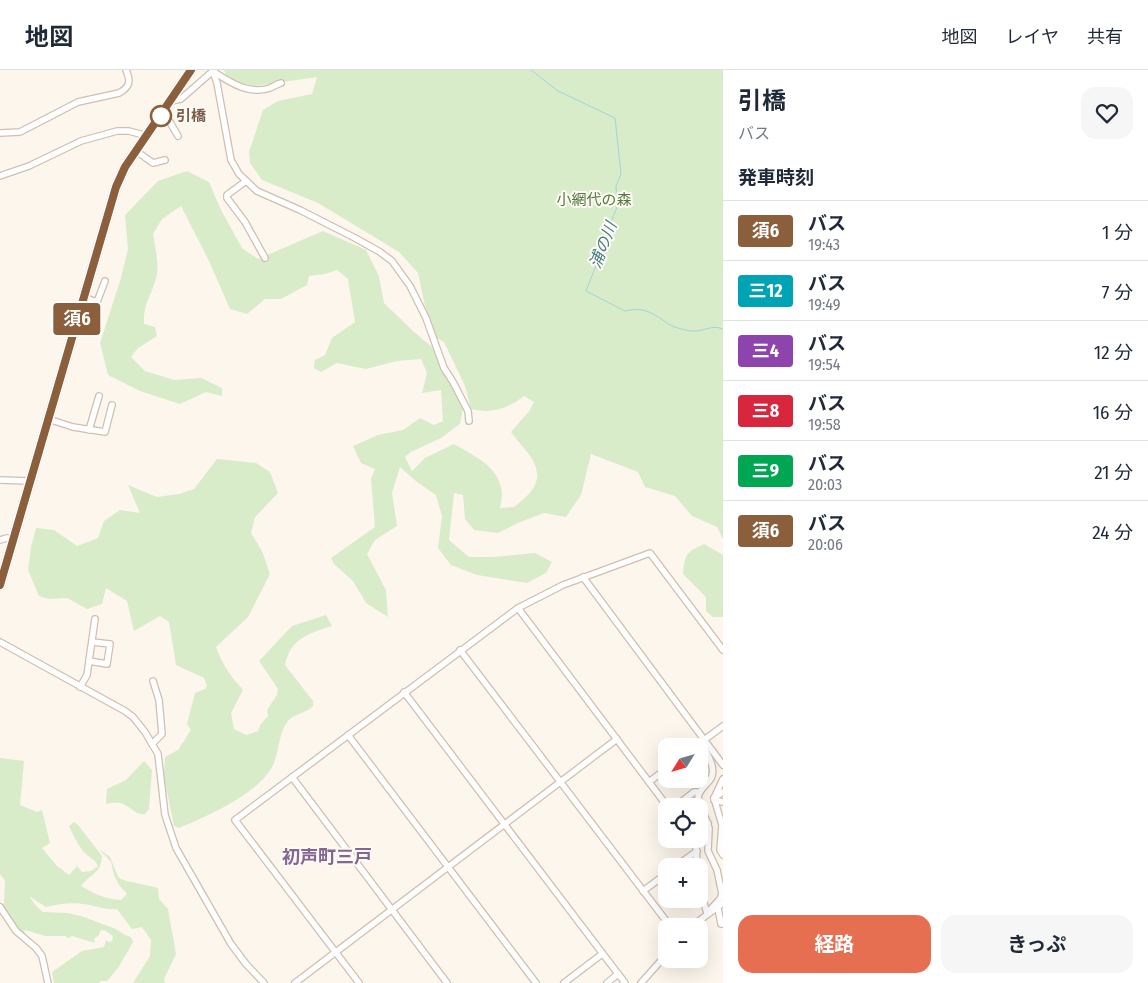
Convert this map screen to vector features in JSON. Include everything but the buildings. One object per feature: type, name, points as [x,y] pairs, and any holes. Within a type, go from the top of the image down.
[{"type":"highway","points":[[0,585],[116,187],[125,167],[191,70]]},
{"type":"street","points":[[0,133],[20,132],[78,102],[119,93],[130,84],[126,70]]},
{"type":"street","points":[[171,101],[181,99],[213,71]]},
{"type":"street","points":[[213,71],[234,85],[250,90],[270,88],[281,83]]},
{"type":"street","points":[[213,71],[217,83],[231,160],[239,174],[262,194],[305,212],[355,238],[380,252],[392,262],[410,286],[426,318],[444,368],[468,411],[469,421]]},
{"type":"street","points":[[164,112],[178,136]]},
{"type":"street","points":[[0,176],[29,166],[81,142],[116,131],[129,131],[147,136]]},
{"type":"street","points":[[136,151],[153,163],[165,160]]},
{"type":"street","points":[[246,181],[227,195],[227,198],[245,222],[265,258]]},
{"type":"street","points":[[83,297],[97,302],[105,281]]},
{"type":"street","points":[[78,315],[94,321]]},
{"type":"street","points":[[89,430],[99,396]]},
{"type":"street","points":[[48,419],[89,430],[105,432],[112,405]]},
{"type":"street","points":[[0,480],[30,482]]},
{"type":"street","points":[[0,540],[13,539]]},
{"type":"street","points":[[359,983],[236,820],[518,608],[542,594],[650,553],[723,650]]},
{"type":"street","points":[[583,577],[701,738]]},
{"type":"street","points":[[518,608],[661,798]]},
{"type":"street","points":[[80,687],[87,675],[95,620]]},
{"type":"street","points":[[0,642],[132,717],[158,754],[165,815],[176,848],[231,944],[264,983]]},
{"type":"street","points":[[89,661],[107,664],[110,644],[92,642]]},
{"type":"street","points":[[460,650],[664,918]]},
{"type":"street","points":[[152,744],[162,734],[160,700],[153,681]]},
{"type":"street","points":[[404,692],[625,983]]},
{"type":"street","points":[[707,738],[723,726]]},
{"type":"street","points":[[348,735],[536,983]]},
{"type":"street","points":[[295,983],[617,740]]},
{"type":"street","points":[[708,747],[723,765]]},
{"type":"street","points":[[708,754],[713,767],[713,774],[708,782]]},
{"type":"street","points":[[649,782],[658,775]]},
{"type":"street","points":[[292,777],[447,983]]},
{"type":"street","points":[[723,779],[714,799],[722,825],[720,850],[723,855]]},
{"type":"street","points":[[698,798],[699,792],[703,788]]},
{"type":"street","points":[[686,798],[694,792],[699,792]]},
{"type":"street","points":[[714,799],[723,792]]},
{"type":"street","points":[[714,799],[723,802]]},
{"type":"street","points":[[696,848],[697,858]]},
{"type":"street","points":[[701,918],[720,899],[722,894],[717,870],[708,852],[708,848]]},
{"type":"street","points":[[687,858],[697,851]]},
{"type":"street","points":[[643,891],[658,880]]},
{"type":"street","points":[[707,913],[718,908],[723,903]]},
{"type":"street","points":[[0,907],[16,931],[36,948],[42,956],[48,983]]},
{"type":"street","points":[[705,908],[707,913]]},
{"type":"street","points":[[718,908],[721,924],[723,924]]},
{"type":"street","points":[[564,983],[602,954]]},
{"type":"street","points":[[641,983],[658,964]]},
{"type":"street","points":[[607,983],[618,974]]},
{"type":"green space","name":"小網代の森","points":[[224,70],[723,70],[723,539],[717,527],[692,516],[675,496],[645,487],[638,472],[591,454],[581,495],[566,517],[544,513],[498,533],[474,530],[465,519],[463,495],[454,493],[449,540],[469,557],[535,553],[552,562],[546,573],[527,583],[477,575],[451,565],[438,548],[442,516],[436,495],[400,467],[392,493],[397,526],[375,540],[367,554],[386,590],[388,617],[366,603],[353,581],[334,564],[331,558],[375,527],[371,479],[375,469],[361,463],[353,446],[378,435],[403,430],[420,418],[434,425],[443,421],[441,390],[422,393],[427,373],[421,359],[397,361],[366,369],[337,363],[321,372],[314,368],[315,360],[325,355],[332,338],[355,322],[348,279],[337,270],[309,276],[307,285],[281,299],[265,299],[247,314],[230,309],[209,261],[181,206],[162,219],[153,234],[157,274],[145,309],[144,324],[155,327],[157,336],[138,348],[131,357],[145,371],[174,380],[201,378],[222,388],[222,396],[206,392],[180,404],[140,391],[108,375],[100,343],[121,278],[128,249],[125,215],[158,181],[187,171],[209,182],[221,210],[242,248],[258,259],[323,231],[366,250],[379,276],[384,303],[432,347],[463,408],[460,424],[441,438],[411,452],[405,457],[412,471],[425,458],[454,444],[483,462],[494,473],[499,480],[502,490],[500,508],[514,507],[530,493],[536,482],[536,466],[511,432],[530,410],[534,402],[524,396],[506,407],[493,411],[471,409],[465,386],[444,342],[437,338],[425,306],[418,273],[399,252],[318,203],[262,180],[250,163],[249,152],[263,110],[278,101],[312,94],[317,77],[255,86],[228,81]]},
{"type":"green space","points":[[217,459],[256,463],[270,472],[278,493],[255,517],[251,533],[262,551],[270,574],[248,617],[216,647],[227,670],[243,690],[231,713],[234,729],[246,735],[258,731],[260,725],[268,716],[267,710],[277,695],[278,689],[259,661],[292,626],[326,615],[332,626],[302,638],[291,649],[285,665],[313,701],[313,706],[290,719],[286,724],[273,765],[266,776],[244,795],[231,803],[179,828],[174,826],[164,777],[165,757],[178,750],[191,730],[187,724],[195,693],[205,689],[207,686],[204,678],[176,665],[169,622],[160,616],[134,631],[127,601],[106,588],[102,604],[87,609],[67,598],[49,599],[39,596],[28,570],[36,528],[54,530],[77,546],[98,538],[104,521],[120,510],[140,513],[128,485],[157,497],[179,494],[194,489]]},
{"type":"green space","points":[[704,544],[723,555],[723,617],[713,617],[706,611],[706,598],[683,574],[688,554],[693,549]]},
{"type":"green space","points":[[0,758],[24,761],[20,805],[37,812],[42,810],[50,843],[42,848],[57,866],[69,875],[77,866],[82,872],[91,871],[98,866],[83,851],[75,839],[69,826],[74,822],[102,856],[100,867],[81,886],[110,899],[121,900],[127,894],[119,885],[114,875],[111,862],[99,849],[110,857],[118,877],[123,880],[158,888],[159,899],[168,909],[176,954],[164,979],[165,983],[133,983],[150,956],[151,940],[142,927],[132,929],[117,909],[73,903],[46,907],[29,896],[43,912],[67,913],[81,916],[116,929],[131,937],[133,942],[118,968],[107,981],[100,981],[99,983],[54,983],[52,972],[82,951],[104,947],[106,940],[112,941],[113,936],[104,930],[100,931],[99,935],[94,939],[95,943],[72,936],[68,938],[65,936],[45,936],[25,930],[23,936],[1,905],[4,903],[5,881],[0,874]]},
{"type":"green space","points":[[144,761],[152,770],[149,809],[145,814],[138,813],[121,803],[106,804],[107,789],[126,780]]},
{"type":"waterway","name":"浦の川","points":[[531,70],[558,91],[615,118],[621,174],[616,186],[617,207],[586,291],[625,311],[636,309],[650,312],[676,328],[693,331],[715,327],[723,329]]},
{"type":"bus line","name":"須6","points":[[0,585],[120,176],[191,70]]},
{"type":"place","name":"引橋","points":[[161,116]]},
{"type":"district","name":"初声町三戸","points":[[327,857]]}]
